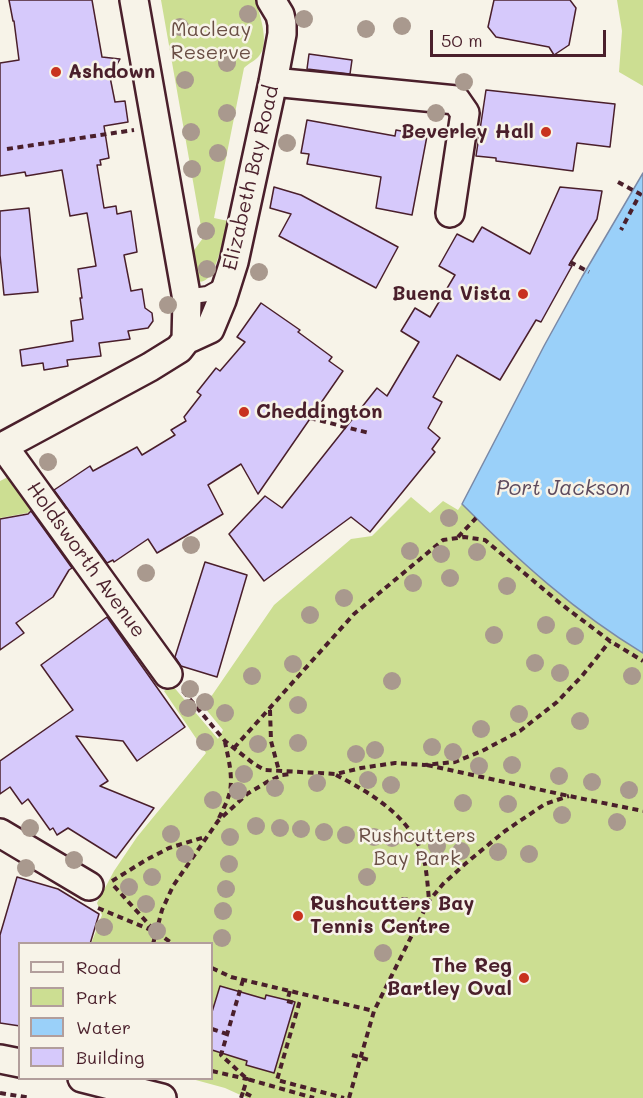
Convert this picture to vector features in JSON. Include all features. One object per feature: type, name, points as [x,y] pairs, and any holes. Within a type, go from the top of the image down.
[{"type":"street","points":[[134,0],[186,297],[186,340]]},
{"type":"street","name":"Elizabeth Bay Road","points":[[2,447],[150,367],[179,349],[186,340],[210,329],[234,262],[273,82],[282,24],[272,0]]},
{"type":"street","points":[[273,82],[456,100],[465,113],[450,213]]},
{"type":"street","name":"Holdsworth Avenue","points":[[2,447],[168,674]]},
{"type":"street","points":[[0,833],[100,884]]},
{"type":"street","points":[[0,1059],[18,1063]]},
{"type":"street","points":[[90,1080],[162,1098]]},
{"type":"lane","points":[[186,297],[207,294],[226,282]]},
{"type":"path","points":[[7,149],[128,131]]},
{"type":"path","points":[[618,182],[640,194],[621,230]]},
{"type":"path","points":[[570,262],[589,272]]},
{"type":"path","points":[[310,418],[369,433]]},
{"type":"path","points":[[457,538],[476,518]]},
{"type":"path","points":[[234,748],[354,614],[443,540],[464,537],[485,540],[561,604],[643,661]]},
{"type":"path","points":[[423,765],[455,762],[482,752],[520,731],[557,702],[582,676],[610,640]]},
{"type":"path","points":[[168,674],[225,741],[265,770],[336,774],[395,763],[423,765],[642,812]]},
{"type":"path","points":[[270,709],[272,741],[279,771]]},
{"type":"path","points":[[218,821],[230,788],[230,770],[225,741]]},
{"type":"path","points":[[154,942],[162,910],[173,886],[218,821],[247,794],[267,782],[282,775],[301,772]]},
{"type":"path","points":[[336,774],[376,798],[410,831],[424,862],[429,901]]},
{"type":"path","points":[[350,1098],[374,1011],[429,901],[443,884],[505,831],[545,804],[569,796]]},
{"type":"path","points":[[100,884],[169,848],[206,837]]},
{"type":"path","points":[[100,884],[97,908],[156,932]]},
{"type":"path","points":[[100,884],[170,942]]},
{"type":"path","points":[[401,899],[429,901]]},
{"type":"path","points":[[213,968],[231,977],[374,1011]]},
{"type":"path","points":[[243,980],[219,1054],[247,1078]]},
{"type":"path","points":[[388,982],[399,988]]},
{"type":"path","points":[[275,1087],[299,1004],[287,1001],[290,991]]},
{"type":"path","points":[[213,1029],[227,1034]]},
{"type":"path","points":[[352,1055],[369,1060]]},
{"type":"path","points":[[213,1071],[247,1078],[315,1098]]},
{"type":"path","points":[[241,1098],[247,1078]]},
{"type":"path","points":[[277,1080],[344,1098]]},
{"type":"path","points":[[243,1092],[255,1098]]},
{"type":"path","points":[[0,1093],[31,1098]]},
{"type":"green space","name":"Macleay Reserve","points":[[161,0],[255,0],[263,29],[262,51],[244,68],[214,218],[228,221],[225,234],[211,274],[200,282],[195,282],[192,253],[203,238]]},
{"type":"green space","points":[[617,0],[643,0],[643,86],[619,72],[622,31]]},
{"type":"green space","points":[[14,474],[37,506],[27,513],[0,518],[0,481]]},
{"type":"green space","name":"Rushcutters Bay Park","points":[[411,497],[430,513],[443,501],[458,510],[462,504],[526,565],[571,603],[643,653],[643,1098],[247,1098],[225,1088],[196,1080],[213,1080],[213,942],[92,942],[102,915],[97,903],[114,871],[137,837],[206,753],[164,691],[172,685],[218,739],[223,730],[204,707],[274,605],[351,539],[372,536]]},
{"type":"water","name":"Port Jackson","points":[[643,173],[643,653],[571,603],[504,545],[462,504],[544,346]]},
{"type":"building","points":[[9,0],[92,0],[102,57],[120,59],[110,77],[115,102],[125,101],[128,122],[104,126],[109,158],[100,160],[101,165],[97,165],[104,208],[116,206],[117,214],[131,211],[137,252],[124,255],[131,291],[142,289],[145,308],[152,313],[153,321],[148,328],[128,331],[130,339],[99,343],[101,356],[67,360],[68,366],[44,370],[43,363],[22,366],[20,350],[73,341],[71,321],[83,319],[78,269],[96,266],[87,213],[70,216],[62,170],[26,176],[25,172],[0,176],[0,63],[19,60]]},
{"type":"building","points":[[494,0],[570,0],[576,8],[569,45],[554,55],[549,47],[496,37],[488,27]]},
{"type":"building","points":[[309,54],[352,60],[350,74],[307,69]]},
{"type":"building","name":"Beverley Hall","points":[[486,90],[615,104],[610,147],[577,143],[573,171],[496,161],[496,158],[476,156]]},
{"type":"building","points":[[307,120],[395,136],[396,130],[427,136],[412,215],[376,208],[381,177],[307,164],[309,154],[301,153]]},
{"type":"building","points":[[274,187],[301,195],[398,247],[376,288],[279,236],[291,214],[270,208]]},
{"type":"building","points":[[560,187],[602,191],[597,219],[569,265],[572,266],[541,322],[536,320],[500,380],[457,355],[433,397],[442,402],[428,428],[440,438],[432,449],[435,452],[370,532],[351,517],[264,581],[229,534],[265,496],[282,508],[377,388],[387,396],[419,342],[401,331],[415,308],[430,317],[455,275],[439,266],[457,234],[473,242],[482,227],[530,254]]},
{"type":"building","points":[[29,208],[38,292],[4,295],[0,255],[0,211]]},
{"type":"building","points":[[261,303],[300,330],[298,332],[332,357],[329,361],[343,371],[258,494],[241,464],[208,485],[223,514],[157,553],[148,539],[114,562],[113,560],[107,563],[54,490],[90,466],[93,471],[137,447],[142,455],[175,435],[171,430],[186,421],[184,417],[201,395],[197,392],[216,368],[220,371],[245,342],[237,337]]},
{"type":"building","points":[[31,511],[72,568],[53,597],[16,623],[24,633],[0,650],[0,519],[28,514]]},
{"type":"building","points":[[205,562],[247,575],[217,677],[181,666],[175,657]]},
{"type":"building","points":[[107,617],[185,727],[137,761],[123,741],[76,736],[108,781],[100,786],[154,808],[116,858],[68,828],[57,835],[53,828],[50,830],[28,799],[22,804],[10,787],[0,794],[0,761],[73,710],[41,665]]},
{"type":"building","points":[[17,877],[58,889],[99,914],[91,942],[18,942],[18,1026],[0,1023],[0,935]]},
{"type":"building","points":[[220,986],[265,999],[266,995],[295,1002],[274,1073],[246,1065],[247,1061],[213,1050],[213,1009]]},
{"type":"place","name":"Ashdown","points":[[56,72]]},
{"type":"place","name":"Beverley Hall","points":[[546,132]]},
{"type":"place","name":"Buena Vista","points":[[523,294]]},
{"type":"place","name":"Cheddington","points":[[244,412]]},
{"type":"place","name":"Rushcutters Bay Tennis Centre","points":[[298,916]]},
{"type":"place","name":"The Reg Bartley Oval","points":[[524,978]]}]
